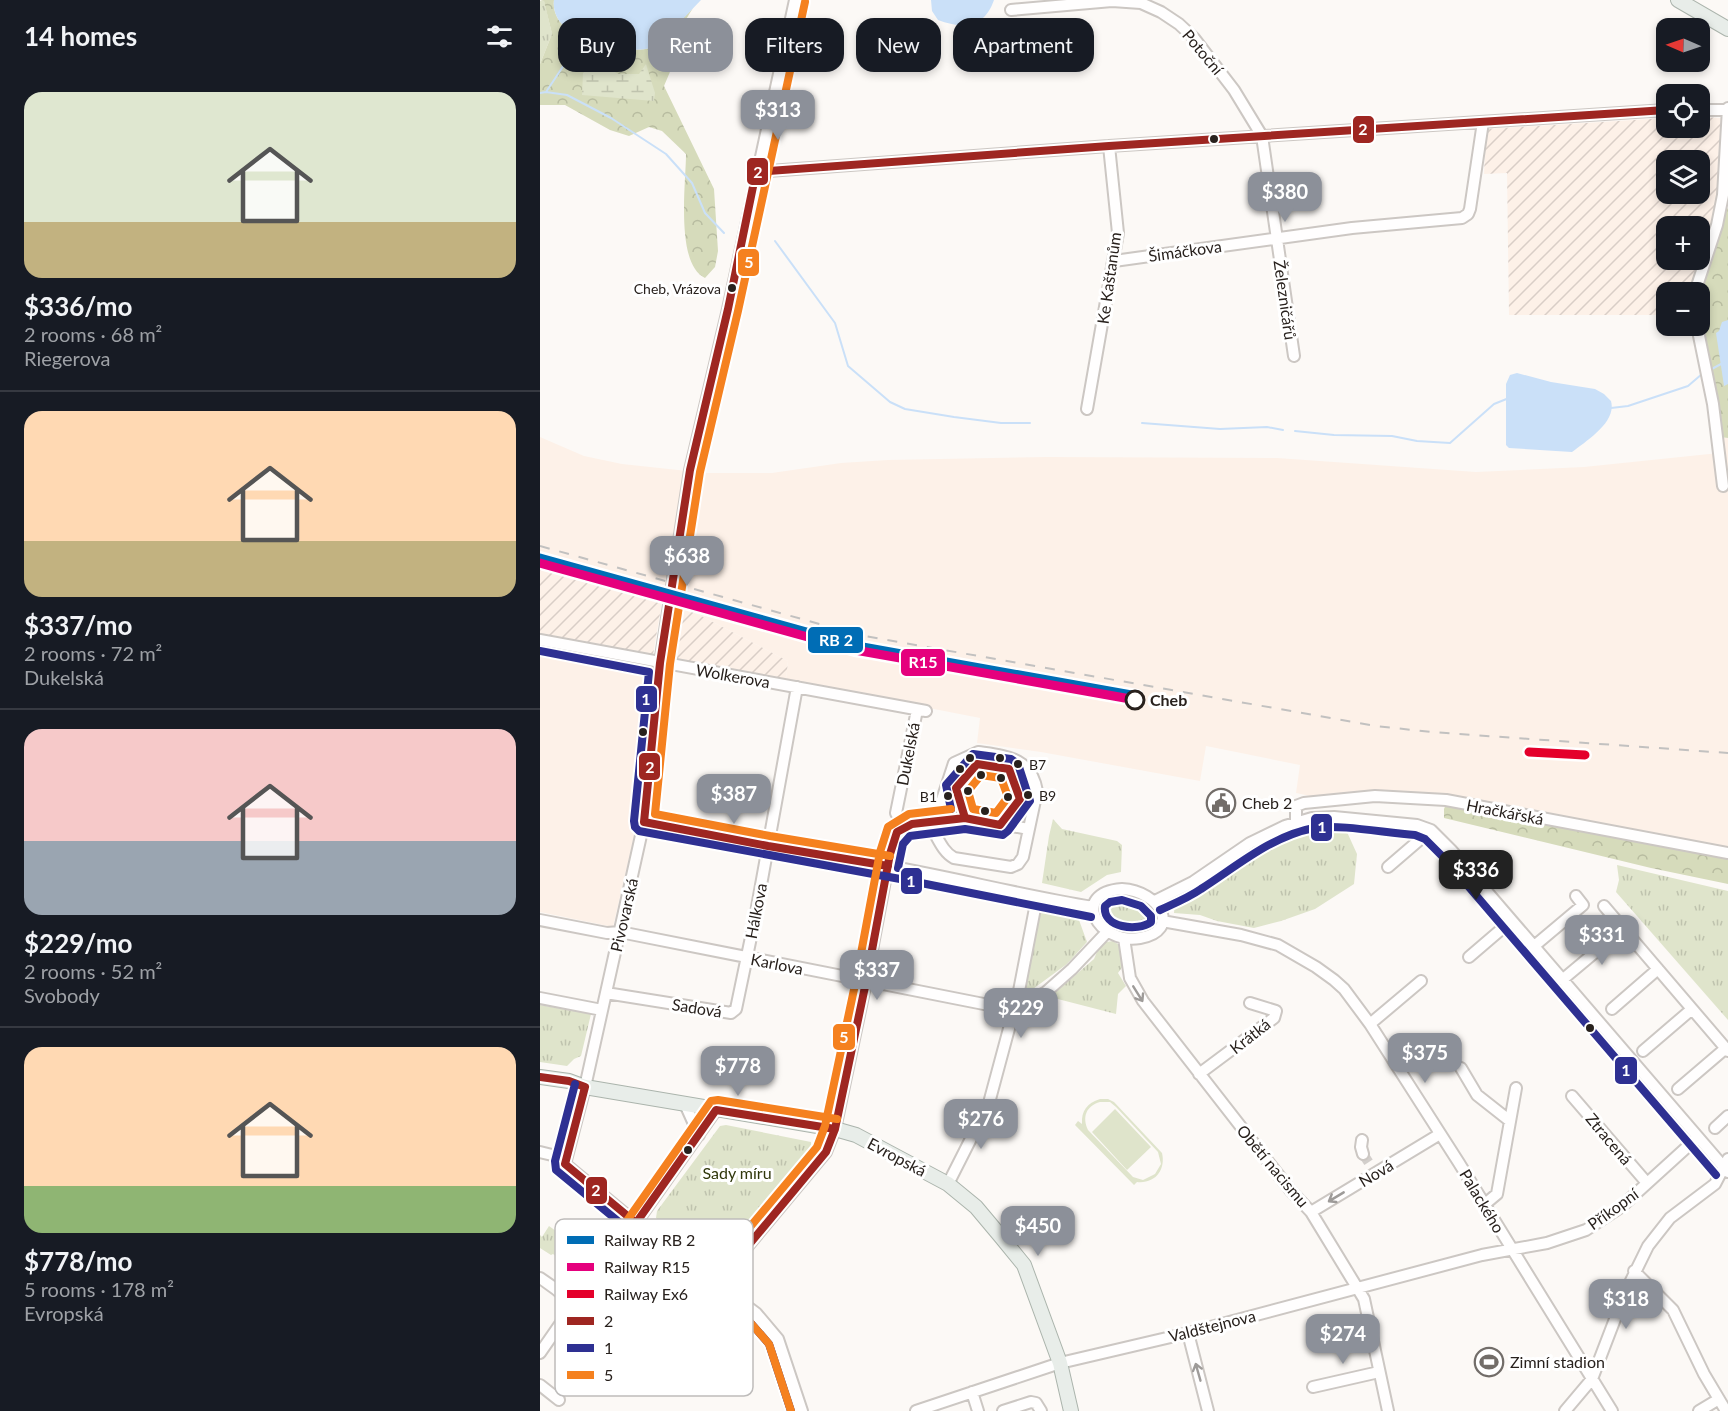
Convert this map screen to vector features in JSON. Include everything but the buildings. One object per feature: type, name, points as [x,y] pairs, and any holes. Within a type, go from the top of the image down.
[{"type":"main road","points":[[1678,0],[1728,29]]},
{"type":"main road","name":"Evropská","points":[[540,1077],[585,1087],[835,1129],[856,1135],[948,1184],[976,1207],[1024,1265],[1060,1363],[1071,1411]]},
{"type":"main road","name":"Evropská","points":[[540,1086],[571,1091],[585,1087]]},
{"type":"street","name":"Pivovarská","points":[[565,1164],[585,1087],[644,822],[660,663],[690,470],[728,309],[795,0]]},
{"type":"street","name":"Potoční","points":[[1011,10],[1112,1],[1139,1],[1179,24],[1194,38],[1234,90],[1262,136]]},
{"type":"street","points":[[1698,282],[1717,225],[1723,195],[1727,109],[1710,110]]},
{"type":"street","points":[[756,172],[1109,146],[1656,111]]},
{"type":"street","name":"Šimáčkova","points":[[1114,261],[1402,222],[1462,218],[1468,214],[1483,122]]},
{"type":"street","name":"Železničářů","points":[[1262,136],[1294,356]]},
{"type":"street","name":"Ke Kaštanům","points":[[1087,409],[1118,233],[1109,146]]},
{"type":"street","points":[[1699,336],[1713,404],[1723,486]]},
{"type":"street","name":"Wolkerova","points":[[540,640],[921,710]]},
{"type":"street","name":"Hálkova","points":[[746,958],[797,687]]},
{"type":"street","name":"Dukelská","points":[[904,827],[896,813],[921,710]]},
{"type":"street","points":[[978,752],[1013,758],[1020,762],[1032,777],[1036,791],[1022,859],[1018,864],[1007,867],[954,858],[942,848],[928,823],[939,809],[954,763],[978,752]]},
{"type":"street","points":[[965,818],[956,788],[976,764],[1008,769],[1020,799],[1000,825]]},
{"type":"street","name":"Hračkářská","points":[[1296,822],[1296,806],[1304,802],[1375,796],[1446,800],[1728,853]]},
{"type":"street","points":[[1155,901],[1193,882],[1250,843],[1296,822],[1312,818],[1334,817],[1406,823],[1431,830],[1697,1138],[1727,1166],[1715,1184],[1670,1218],[1648,1246],[1634,1271],[1592,1379],[1565,1411]]},
{"type":"street","points":[[753,1240],[826,1152],[835,1129],[888,866],[897,832],[904,827],[965,818],[1029,829]]},
{"type":"street","points":[[644,822],[888,866],[1037,898],[1093,907]]},
{"type":"street","points":[[1388,867],[1431,830]]},
{"type":"street","points":[[1117,889],[1138,891],[1155,901],[1161,911],[1162,921],[1159,929],[1151,935],[1138,939],[1124,938],[1107,932],[1096,921],[1093,907],[1101,895],[1117,889]]},
{"type":"street","points":[[1533,947],[1583,904],[1576,896]]},
{"type":"street","points":[[1017,996],[1037,898]]},
{"type":"street","points":[[1604,906],[1727,1050],[1678,1089]]},
{"type":"street","name":"Karlova","points":[[540,920],[607,933],[620,932],[1014,1010]]},
{"type":"street","name":"Palackého","points":[[1162,921],[1236,934],[1278,945],[1334,980],[1370,1024],[1485,1204],[1612,1411]]},
{"type":"street","points":[[1469,957],[1511,921]]},
{"type":"street","points":[[1562,980],[1623,929]]},
{"type":"street","points":[[948,1184],[989,1103],[1014,1010],[1046,992],[1072,969],[1107,932]]},
{"type":"street","name":"Obětí nacismu","points":[[1124,938],[1127,968],[1134,987],[1291,1191],[1311,1212],[1358,1288],[1364,1299],[1388,1411]]},
{"type":"street","name":"Sadová","points":[[606,993],[731,1013],[736,1009],[746,958]]},
{"type":"street","points":[[1612,1009],[1658,969]]},
{"type":"street","points":[[1370,1024],[1421,981]]},
{"type":"street","points":[[540,998],[602,1010]]},
{"type":"street","name":"Krátká","points":[[1199,1074],[1274,1018],[1276,1011],[1250,1003]]},
{"type":"street","points":[[1644,1051],[1692,1009]]},
{"type":"street","points":[[1461,1068],[1477,1095],[1510,1121]]},
{"type":"street","points":[[1485,1204],[1497,1194],[1516,1088]]},
{"type":"street","name":"Ztracená","points":[[1572,1095],[1647,1183]]},
{"type":"street","points":[[685,1104],[699,1135]]},
{"type":"street","points":[[639,1219],[716,1110]]},
{"type":"street","points":[[1714,1128],[1728,1116]]},
{"type":"street","name":"Nová","points":[[1311,1212],[1373,1170],[1440,1134]]},
{"type":"street","name":"Příkopní","points":[[1512,1249],[1547,1243],[1586,1230],[1621,1207],[1697,1138]]},
{"type":"street","points":[[1362,1140],[1363,1154]]},
{"type":"street","points":[[540,1152],[552,1155],[565,1164],[631,1219]]},
{"type":"street","name":"Valdštejnova","points":[[916,1411],[929,1409],[1060,1363],[1188,1333],[1512,1249]]},
{"type":"street","points":[[1634,1271],[1673,1310],[1704,1374],[1726,1411]]},
{"type":"street","points":[[540,1278],[555,1287]]},
{"type":"street","points":[[753,1311],[778,1339],[802,1411]]},
{"type":"street","points":[[540,1353],[555,1331]]},
{"type":"street","points":[[1188,1333],[1208,1411]]},
{"type":"street","points":[[1313,1387],[1380,1372]]},
{"type":"street","points":[[540,1385],[559,1400]]},
{"type":"street","points":[[972,1392],[978,1411]]},
{"type":"street","points":[[1699,1411],[1719,1399]]},
{"type":"street","points":[[1003,1411],[1031,1402],[1036,1403],[1041,1411]]},
{"type":"shaded area","points":[[1710,117],[1723,118],[1717,198],[1710,232],[1710,216],[1656,216],[1656,270],[1697,270],[1693,282],[1656,282],[1656,315],[1509,315],[1507,173],[1484,174],[1486,129],[1656,119],[1656,138],[1710,138]]},
{"type":"shaded area","points":[[540,437],[584,456],[622,464],[706,473],[772,473],[841,463],[888,460],[1047,457],[1277,458],[1476,472],[1584,467],[1719,453],[1720,437],[1728,438],[1728,850],[1472,802],[1315,797],[1296,793],[1300,765],[1206,746],[1200,781],[1041,752],[977,743],[980,718],[786,680],[788,661],[659,594],[540,570]]},
{"type":"shaded area","points":[[540,570],[663,596],[653,655],[540,635]]},
{"type":"shaded area","points":[[678,604],[788,661],[786,680],[671,658]]},
{"type":"shaded area","points":[[540,646],[654,665],[638,819],[613,927],[540,912]]},
{"type":"green space","points":[[540,0],[554,0],[559,18],[558,72],[636,72],[636,50],[648,48],[648,72],[670,72],[664,86],[714,189],[718,251],[715,267],[705,278],[696,270],[689,257],[686,240],[684,202],[686,154],[662,131],[649,127],[629,136],[610,130],[565,105],[540,105],[540,64],[552,34],[544,1]]},
{"type":"green space","points":[[544,0],[552,34],[540,64],[540,1]]},
{"type":"green space","points":[[646,64],[655,93],[654,101],[582,95],[583,73],[639,74]]},
{"type":"green space","points":[[1728,207],[1728,438],[1720,437],[1703,336],[1710,336],[1710,282],[1704,282],[1707,270],[1710,270],[1710,260]]},
{"type":"green space","points":[[1446,804],[1728,858],[1728,884],[1651,868],[1444,818]]},
{"type":"green space","points":[[1053,819],[1062,829],[1117,841],[1122,845],[1121,872],[1107,875],[1081,892],[1042,883]]},
{"type":"green space","points":[[1347,832],[1357,854],[1354,884],[1315,909],[1254,928],[1217,921],[1200,915],[1174,913],[1175,901],[1198,894],[1258,848],[1294,833]]},
{"type":"green space","points":[[1617,865],[1728,891],[1728,1020],[1616,892],[1619,880]]},
{"type":"green space","points":[[1119,894],[1132,896],[1151,907],[1158,921],[1155,927],[1147,931],[1127,933],[1115,930],[1106,924],[1098,912],[1100,905],[1111,896]]},
{"type":"green space","points":[[1040,905],[1070,911],[1079,920],[1087,942],[1067,964],[1022,997]]},
{"type":"green space","points":[[1113,941],[1121,946],[1123,966],[1118,973],[1126,986],[1118,994],[1116,1014],[1050,997],[1094,959],[1099,947],[1106,942]]},
{"type":"green space","points":[[540,1005],[591,1014],[581,1056],[567,1066],[540,1062]]},
{"type":"green space","points":[[1108,1099],[1114,1102],[1162,1153],[1162,1165],[1158,1175],[1149,1181],[1137,1182],[1134,1185],[1075,1125],[1078,1121],[1082,1124],[1084,1111],[1095,1101]],"holes":[[[1100,1102],[1110,1102],[1158,1152],[1161,1164],[1155,1174],[1143,1180],[1133,1177],[1088,1130],[1085,1121],[1088,1109]]]},
{"type":"green space","points":[[1115,1109],[1151,1147],[1127,1170],[1092,1132]]},
{"type":"green space","name":"Sady míru","points":[[726,1125],[811,1142],[811,1145],[753,1219],[657,1219],[657,1211],[720,1126]]},
{"type":"green space","points":[[549,1226],[555,1230],[555,1256],[540,1248],[540,1235],[542,1237]]},
{"type":"water","points":[[554,0],[701,0],[684,18],[648,18],[648,48],[644,49],[636,50],[636,18],[559,18]]},
{"type":"water","points":[[931,0],[994,0],[990,10],[982,18],[953,18],[953,24],[941,21],[941,18],[937,18],[932,11]]},
{"type":"water","points":[[1728,320],[1728,384],[1724,386],[1716,333],[1722,322]]},
{"type":"water","points":[[1517,373],[1551,382],[1595,389],[1611,401],[1612,409],[1599,430],[1572,452],[1509,448],[1506,445],[1506,384],[1510,375]]},
{"type":"waterway","points":[[540,93],[546,92],[559,72]]},
{"type":"waterway","points":[[546,92],[567,95],[611,118],[666,154],[692,183],[705,213],[724,233]]},
{"type":"waterway","points":[[775,241],[835,323],[848,366],[890,402],[905,409],[954,417],[1001,423],[1030,423]]},
{"type":"waterway","points":[[1710,370],[1721,364],[1728,370]]},
{"type":"waterway","points":[[1611,408],[1628,406],[1688,386],[1702,374]]},
{"type":"waterway","points":[[1295,431],[1334,435],[1392,436],[1417,441],[1450,443],[1494,404],[1509,398]]},
{"type":"waterway","points":[[1142,423],[1220,429],[1267,427],[1283,430]]},
{"type":"tunnel","points":[[1363,1154],[1371,1166]]},
{"type":"railway","points":[[540,546],[859,635],[1376,726],[1728,753]]},
{"type":"transit line","name":"5","points":[[805,2],[738,311],[700,472],[670,664],[655,814],[890,856]]},
{"type":"transit line","name":"2","points":[[888,866],[644,822],[660,663],[690,470],[728,309],[756,172],[1109,146],[1656,111]]},
{"type":"transit line","points":[[540,558],[857,646],[1137,696]]},
{"type":"transit line","name":"1","points":[[540,651],[649,672],[634,821],[639,831],[1091,917]]},
{"type":"transit line","name":"1","points":[[898,868],[903,844],[910,836],[965,829],[1003,835],[1008,831],[1030,801],[1018,764],[1011,759],[973,754],[946,785],[951,809]]},
{"type":"transit line","name":"2","points":[[977,764],[1009,769],[1020,799],[1000,825],[965,818],[956,788],[977,764]]},
{"type":"transit line","name":"5","points":[[981,775],[1001,778],[1008,797],[996,813],[973,809],[968,791],[981,775]]},
{"type":"transit line","name":"5","points":[[753,1223],[817,1147],[825,1126],[880,852],[888,827],[909,814],[951,809]]},
{"type":"transit line","name":"2","points":[[753,1240],[826,1152],[835,1129],[890,854],[897,832],[912,824],[965,818]]},
{"type":"transit line","name":"1","points":[[1160,910],[1196,892],[1269,845],[1298,832],[1314,828],[1337,827],[1415,835],[1425,839],[1444,858],[1716,1175]]},
{"type":"transit line","name":"1","points":[[1122,900],[1141,906],[1151,916],[1151,922],[1138,927],[1130,927],[1122,926],[1109,919],[1105,906],[1110,902],[1122,900]]},
{"type":"transit line","name":"2","points":[[540,1077],[569,1081],[585,1087]]},
{"type":"transit line","name":"1","points":[[575,1084],[555,1161],[556,1170],[615,1219]]},
{"type":"transit line","name":"2","points":[[585,1087],[565,1164],[631,1219]]},
{"type":"transit line","name":"5","points":[[628,1219],[711,1101],[718,1100],[837,1119]]},
{"type":"transit line","name":"2","points":[[639,1219],[716,1110],[835,1129]]},
{"type":"transit line","name":"1","points":[[753,1326],[769,1344],[791,1411]]},
{"type":"transit line","name":"5","points":[[753,1326],[769,1344],[791,1411]]},
{"type":"rail line","name":"R15","points":[[540,563],[855,650],[1136,700]]},
{"type":"rail line","name":"Ex6","points":[[1529,752],[1585,755]]},
{"type":"place","name":"Cheb, Vrázova","points":[[732,288]]},
{"type":"place","name":"Cheb","points":[[1135,700]]},
{"type":"place","name":"B7","points":[[1018,764]]},
{"type":"place","name":"B9","points":[[1028,795]]},
{"type":"place","name":"B1","points":[[948,796]]},
{"type":"place","name":"Cheb 2","points":[[1221,803]]},
{"type":"place","name":"Zimní stadion","points":[[1489,1362]]}]
